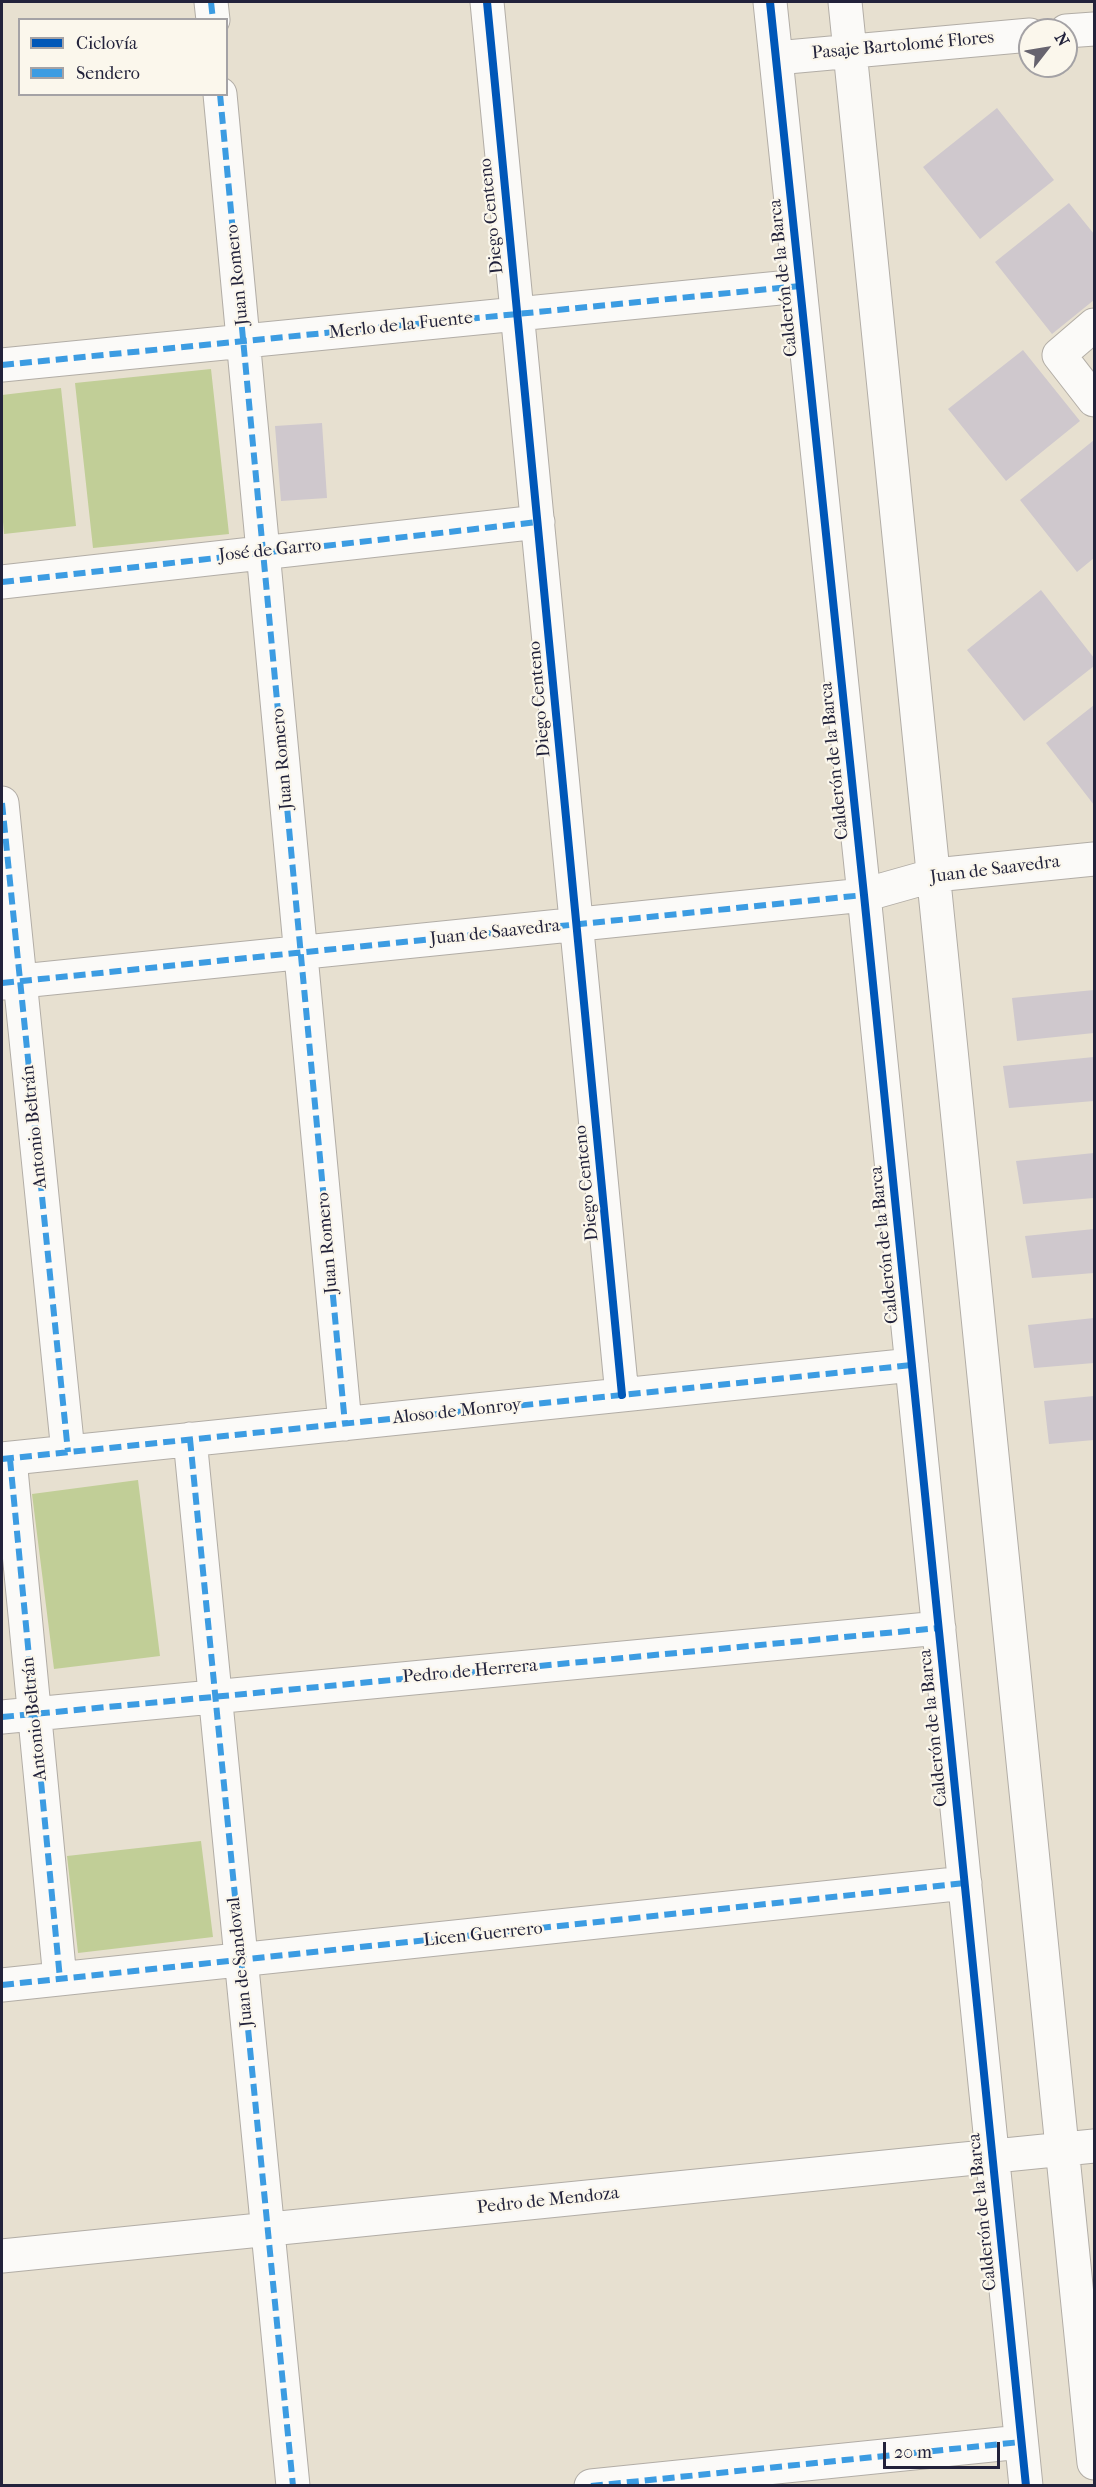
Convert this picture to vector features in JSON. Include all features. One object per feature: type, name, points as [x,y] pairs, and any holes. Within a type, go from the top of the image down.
[{"type":"street","points":[[211,2],[213,18]]},
{"type":"street","name":"Diego Centeno","points":[[487,2],[622,1395]]},
{"type":"street","name":"Calderón de la Barca","points":[[770,2],[864,895],[1026,2486]]},
{"type":"street","points":[[845,2],[935,875],[1079,2148],[1095,2463]]},
{"type":"street","points":[[1078,30],[1095,29]]},
{"type":"street","name":"Pasaje Bartolomé Flores","points":[[776,58],[1018,36]]},
{"type":"street","name":"Juan Romero","points":[[220,96],[345,1424]]},
{"type":"street","name":"Merlo de la Fuente","points":[[2,365],[800,286]]},
{"type":"street","points":[[1095,325],[1059,355],[1095,400]]},
{"type":"street","name":"José de Garro","points":[[2,582],[538,522]]},
{"type":"street","name":"Antonio Beltrán","points":[[2,803],[11,982],[68,1452]]},
{"type":"street","name":"Juan de Saavedra","points":[[11,982],[864,895],[935,875],[1095,859]]},
{"type":"street","name":"Aloso de Monroy","points":[[6,1459],[912,1365]]},
{"type":"street","name":"Juan de Sandoval","points":[[190,1439],[293,2486]]},
{"type":"street","name":"Antonio Beltrán","points":[[6,1459],[60,1979]]},
{"type":"street","name":"Pedro de Herrera","points":[[2,1717],[939,1628]]},
{"type":"street","name":"Licen Guerrero","points":[[2,1985],[965,1883]]},
{"type":"street","name":"Pedro de Mendoza","points":[[2,2256],[1079,2148]]},
{"type":"street","points":[[591,2486],[1021,2442]]},
{"type":"green space","points":[[211,369],[229,534],[93,548],[75,383]]},
{"type":"green space","points":[[61,388],[76,526],[4,534],[2,395]]},
{"type":"green space","points":[[138,1480],[160,1656],[54,1669],[32,1494]]},
{"type":"green space","points":[[201,1841],[213,1937],[78,1953],[67,1856]]},
{"type":"building","points":[[997,108],[1054,180],[980,239],[923,167]]},
{"type":"building","points":[[1069,203],[1094,234],[1094,300],[1052,334],[995,262]]},
{"type":"building","points":[[1023,350],[1080,421],[1006,481],[948,409]]},
{"type":"building","points":[[322,423],[327,498],[281,501],[275,426]]},
{"type":"building","points":[[1094,440],[1094,558],[1077,572],[1020,500]]},
{"type":"building","points":[[1041,590],[1094,658],[1094,666],[1024,721],[967,650]]},
{"type":"building","points":[[1094,705],[1094,805],[1046,743]]},
{"type":"building","points":[[1094,990],[1094,1033],[1017,1041],[1012,998]]},
{"type":"building","points":[[1094,1057],[1094,1101],[1009,1108],[1003,1066]]},
{"type":"building","points":[[1094,1153],[1094,1198],[1023,1204],[1016,1161]]},
{"type":"building","points":[[1094,1229],[1094,1273],[1032,1278],[1025,1236]]},
{"type":"building","points":[[1094,1318],[1094,1363],[1034,1368],[1028,1325]]},
{"type":"building","points":[[1094,1396],[1094,1440],[1049,1444],[1044,1401]]},
{"type":"marked path","points":[[211,2],[213,18]]},
{"type":"marked path","points":[[220,96],[345,1424]]},
{"type":"marked path","points":[[2,365],[800,286]]},
{"type":"marked path","points":[[2,582],[538,522]]},
{"type":"marked path","points":[[2,803],[68,1452]]},
{"type":"marked path","points":[[2,983],[864,895]]},
{"type":"marked path","points":[[2,1459],[912,1365]]},
{"type":"marked path","points":[[190,1439],[293,2486]]},
{"type":"marked path","points":[[10,1459],[60,1979]]},
{"type":"marked path","points":[[2,1717],[939,1628]]},
{"type":"marked path","points":[[2,1985],[965,1883]]},
{"type":"marked path","points":[[591,2486],[1021,2442]]},
{"type":"cycle path","points":[[487,2],[622,1395]]},
{"type":"cycle path","points":[[770,2],[864,895],[1026,2486]]}]
